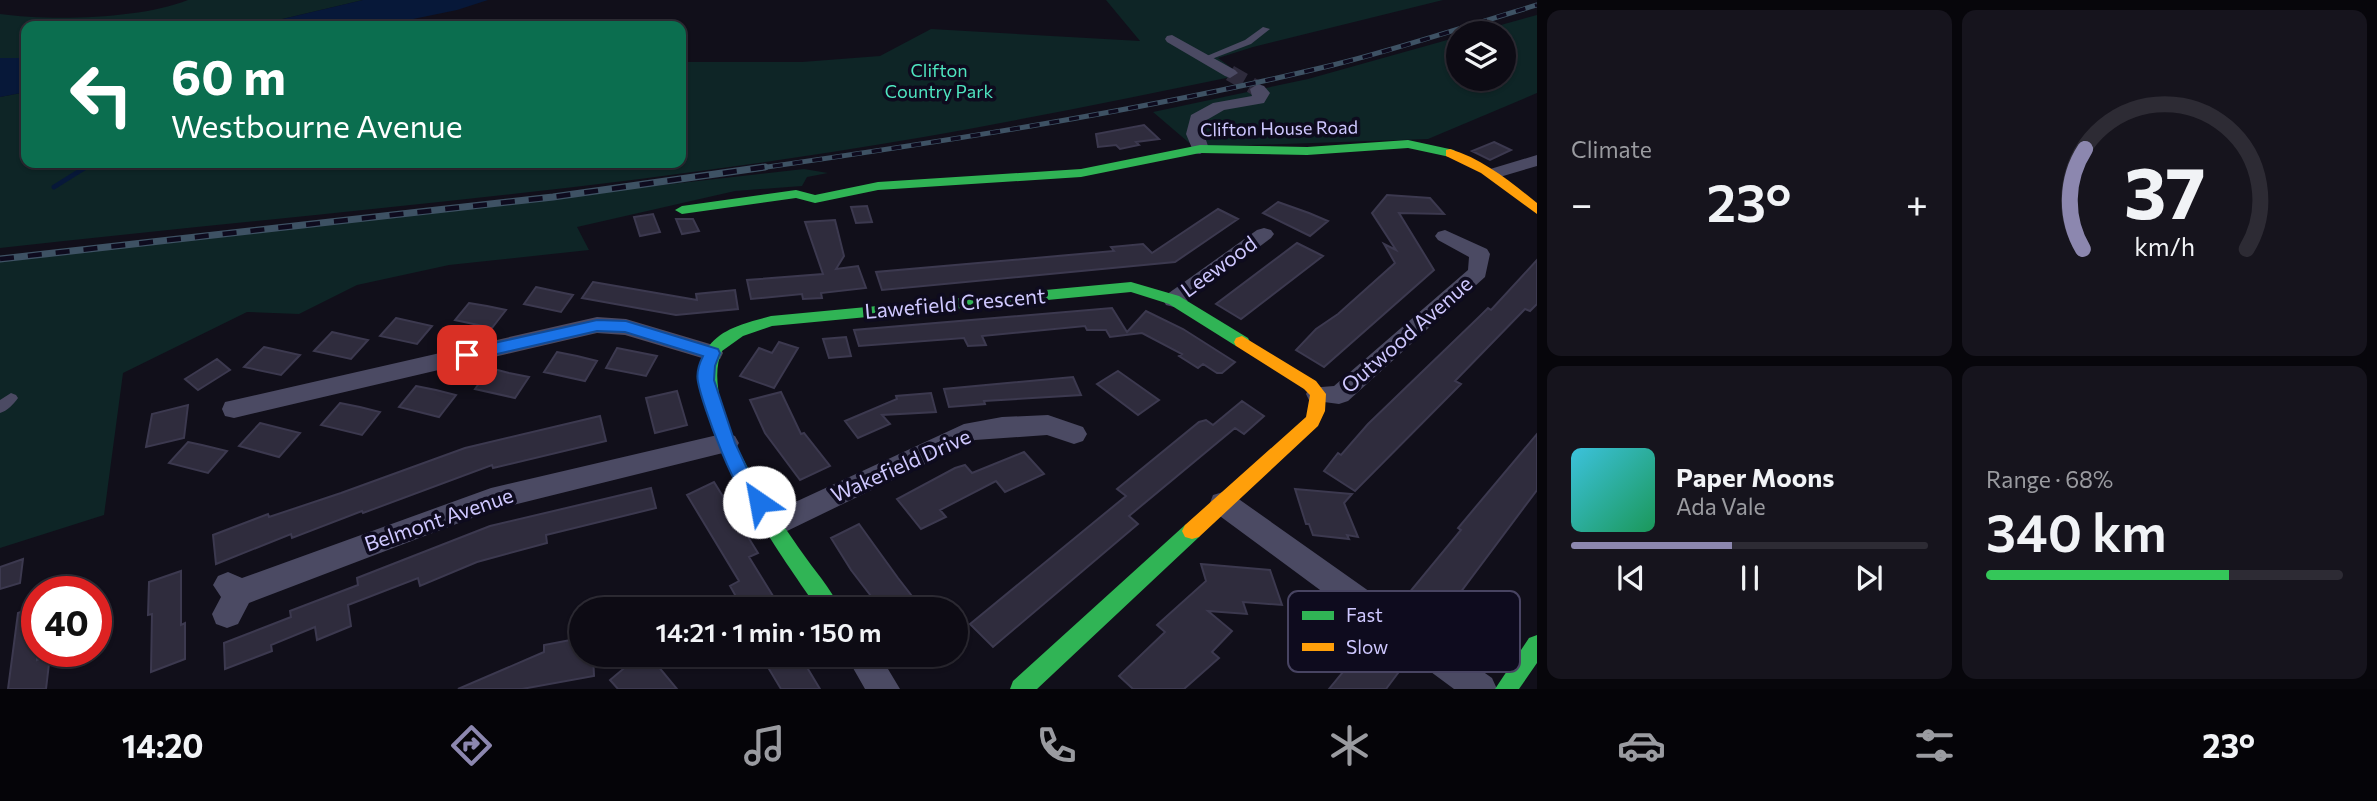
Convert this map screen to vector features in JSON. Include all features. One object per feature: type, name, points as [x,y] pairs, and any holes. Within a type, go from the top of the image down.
[{"type":"street","points":[[1172,39],[1230,73]]},
{"type":"street","points":[[1200,149],[1195,134],[1198,119],[1219,106],[1258,100],[1261,96],[1258,89]]},
{"type":"street","name":"Clifton House Road","points":[[682,210],[796,194],[816,203],[878,186],[1081,173],[1200,149],[1307,151],[1415,144],[1457,155],[1493,174],[1537,210]]},
{"type":"street","points":[[1493,174],[1537,160]]},
{"type":"street","name":"Leewood","points":[[1174,300],[1268,232]]},
{"type":"street","name":"Outwood Avenue","points":[[1318,394],[1339,396],[1478,272],[1480,254],[1445,236]]},
{"type":"street","name":"Lawefield Crescent","points":[[712,353],[726,339],[771,321],[1130,287],[1174,300],[1298,376],[1318,394]]},
{"type":"street","points":[[234,409],[597,325],[626,327],[712,353],[706,366],[705,380],[726,443],[744,480],[822,597]]},
{"type":"street","points":[[1021,689],[1312,421],[1317,411],[1318,394]]},
{"type":"street","name":"Wakefield Drive","points":[[775,524],[973,431],[1048,425],[1074,434]]},
{"type":"street","name":"Belmont Avenue","points":[[231,597],[491,499],[726,443]]},
{"type":"street","points":[[1223,503],[1345,591]]},
{"type":"street","points":[[1520,669],[1537,645]]},
{"type":"street","points":[[869,667],[884,689]]},
{"type":"street","points":[[1457,672],[1481,689]]},
{"type":"street","points":[[1506,689],[1518,672]]},
{"type":"lane","points":[[1206,58],[1248,43],[1266,29]]},
{"type":"lane","points":[[0,408],[11,398]]},
{"type":"green space","points":[[188,0],[363,0],[274,21],[21,21],[21,58],[0,58],[0,14],[95,17],[168,6]]},
{"type":"green space","name":"Clifton Country Park","points":[[1106,0],[1443,0],[1218,58],[1241,75],[935,135],[625,181],[0,248],[0,97],[21,93],[21,168],[686,168],[686,62],[802,62],[880,56],[931,29],[1140,41]]},
{"type":"green space","points":[[1537,15],[1537,93],[1428,139],[1194,147],[1153,112],[1308,79],[1446,40],[1446,91],[1516,91],[1515,21]]},
{"type":"green space","points":[[804,169],[828,173],[807,177],[802,186],[735,191],[577,227],[589,250],[449,265],[357,285],[299,314],[247,312],[123,373],[104,515],[0,548],[0,260]]},
{"type":"water","points":[[363,0],[488,0],[457,10],[403,21],[274,21]]},
{"type":"water","points":[[0,58],[21,58],[21,93],[0,97]]},
{"type":"building","points":[[1144,125],[1159,139],[1136,142],[1139,145],[1120,149],[1116,145],[1098,147],[1096,134]]},
{"type":"building","points":[[1494,142],[1511,150],[1490,160],[1472,151]]},
{"type":"building","points":[[1387,195],[1430,198],[1444,214],[1399,213],[1434,270],[1324,367],[1296,350],[1316,329],[1338,314],[1395,263],[1384,244],[1396,250],[1372,213]]},
{"type":"building","points":[[1278,202],[1328,221],[1310,236],[1263,213]]},
{"type":"building","points":[[867,206],[872,222],[856,223],[851,207]]},
{"type":"building","points":[[1218,209],[1238,219],[1175,262],[882,290],[876,272],[1114,251],[1111,247],[1143,244],[1152,253]]},
{"type":"building","points":[[653,214],[660,232],[640,236],[634,217]]},
{"type":"building","points":[[676,219],[693,219],[699,231],[682,234]]},
{"type":"building","points":[[835,220],[844,256],[836,269],[858,266],[866,288],[821,293],[822,298],[803,299],[802,294],[751,299],[747,280],[823,274],[805,222]]},
{"type":"building","points":[[1297,243],[1323,256],[1241,319],[1216,304]]},
{"type":"building","points":[[1537,260],[1537,304],[1530,311],[1525,309],[1455,381],[1461,384],[1355,491],[1324,471],[1338,453],[1341,455],[1368,424],[1488,308],[1491,310]]},
{"type":"building","points":[[593,282],[697,300],[696,294],[735,290],[738,309],[676,315],[582,298]]},
{"type":"building","points":[[536,287],[573,295],[561,312],[524,304]]},
{"type":"building","points":[[469,303],[506,310],[492,328],[455,320]]},
{"type":"building","points":[[1112,308],[1127,332],[1146,311],[1183,329],[1235,362],[1222,373],[1217,373],[1203,364],[1198,368],[1179,356],[1182,354],[1142,333],[1110,337],[1106,330],[1087,330],[1085,326],[982,336],[986,345],[968,346],[964,338],[859,346],[854,330]]},
{"type":"building","points":[[396,318],[432,326],[417,344],[380,336]]},
{"type":"building","points":[[332,332],[368,340],[351,359],[314,351]]},
{"type":"building","points":[[846,337],[851,356],[829,358],[823,339]]},
{"type":"building","points":[[779,342],[798,348],[774,388],[740,376],[759,348],[772,353]]},
{"type":"building","points":[[264,347],[300,355],[281,375],[244,367]]},
{"type":"building","points":[[617,348],[657,356],[646,376],[606,368]]},
{"type":"building","points":[[557,352],[597,361],[585,381],[544,372]]},
{"type":"building","points":[[217,359],[230,370],[198,390],[185,379]]},
{"type":"building","points":[[490,368],[529,377],[515,398],[475,389]]},
{"type":"building","points":[[1118,371],[1159,400],[1138,415],[1097,384]]},
{"type":"building","points":[[1073,377],[1081,395],[984,401],[985,404],[949,407],[944,389]]},
{"type":"building","points":[[416,386],[456,395],[439,417],[399,407]]},
{"type":"building","points":[[677,391],[687,425],[655,433],[646,398]]},
{"type":"building","points":[[781,392],[801,434],[804,433],[830,466],[800,480],[765,433],[750,400]]},
{"type":"building","points":[[931,393],[936,412],[882,415],[890,424],[858,438],[845,421],[897,399],[896,396]]},
{"type":"building","points":[[1242,401],[1264,416],[1244,434],[1235,428],[1129,516],[1138,524],[993,647],[970,624],[1126,496],[1117,489],[1199,422],[1206,420],[1213,425]]},
{"type":"building","points":[[340,403],[380,412],[362,435],[321,425]]},
{"type":"building","points":[[188,405],[184,438],[146,447],[152,414]]},
{"type":"building","points":[[600,416],[606,441],[493,468],[492,465],[292,538],[291,534],[216,564],[213,535],[465,448]]},
{"type":"building","points":[[260,423],[300,433],[279,457],[239,446]]},
{"type":"building","points":[[1537,434],[1537,490],[1461,591],[1411,591],[1461,530],[1458,528]]},
{"type":"building","points":[[188,442],[227,451],[208,473],[169,463]]},
{"type":"building","points":[[1024,452],[1044,474],[1005,492],[996,481],[940,510],[946,517],[921,529],[897,499],[955,468],[965,465],[972,473]]},
{"type":"building","points":[[714,482],[758,553],[749,557],[774,597],[736,597],[730,586],[739,581],[687,495]]},
{"type":"building","points":[[651,488],[656,508],[546,535],[547,543],[477,562],[420,586],[418,578],[348,605],[351,626],[317,640],[315,627],[271,645],[272,651],[225,669],[224,643],[291,617],[290,611],[358,585],[357,578],[490,526]]},
{"type":"building","points":[[1295,489],[1352,494],[1344,503],[1358,537],[1347,535],[1349,539],[1313,535],[1309,524],[1306,524]]},
{"type":"building","points":[[859,524],[913,597],[872,597],[831,538]]},
{"type":"building","points":[[23,559],[20,583],[0,589],[0,567]]},
{"type":"building","points":[[1201,564],[1270,570],[1282,605],[1243,602],[1247,614],[1208,611],[1232,631],[1212,652],[1219,658],[1184,689],[1133,689],[1119,676],[1165,632],[1157,625],[1206,581]]},
{"type":"building","points":[[181,571],[181,625],[185,623],[185,659],[151,672],[152,614],[148,615],[149,582]]},
{"type":"building","points":[[21,612],[21,667],[49,667],[46,689],[8,689],[18,613]]},
{"type":"building","points":[[569,640],[569,667],[594,667],[594,676],[522,689],[458,689],[544,652],[544,645]]},
{"type":"building","points":[[626,667],[659,667],[677,689],[618,689],[610,680]]},
{"type":"building","points":[[768,667],[807,667],[820,689],[781,689]]},
{"type":"building","points":[[1343,672],[1399,672],[1386,689],[1329,689]]},
{"type":"waterway","points":[[54,187],[84,168]]},
{"type":"tunnel","points":[[1230,73],[1258,89]]},
{"type":"railway","points":[[753,169],[1117,111],[1261,82],[1410,44],[1537,5]]},
{"type":"railway","points":[[0,259],[553,197],[765,167]]},
{"type":"traffic: fast","points":[[682,210],[796,194],[815,199],[878,186],[1081,173],[1200,149],[1307,151],[1408,144],[1450,153]]},
{"type":"traffic: fast","points":[[822,597],[748,485],[715,412],[708,380],[712,354],[716,347],[730,336],[771,321],[1131,287],[1174,300],[1242,342]]},
{"type":"traffic: fast","points":[[1021,689],[1192,531]]},
{"type":"traffic: fast","points":[[1520,669],[1537,645]]},
{"type":"traffic: fast","points":[[1506,689],[1518,672]]},
{"type":"traffic: slow","points":[[1450,153],[1485,171],[1537,210]]},
{"type":"traffic: slow","points":[[1192,531],[1312,421],[1317,411],[1318,394],[1310,385],[1242,342]]},
{"type":"route","points":[[467,355],[597,325],[626,327],[712,353],[706,366],[705,380],[726,443],[744,480],[759,502]]}]
